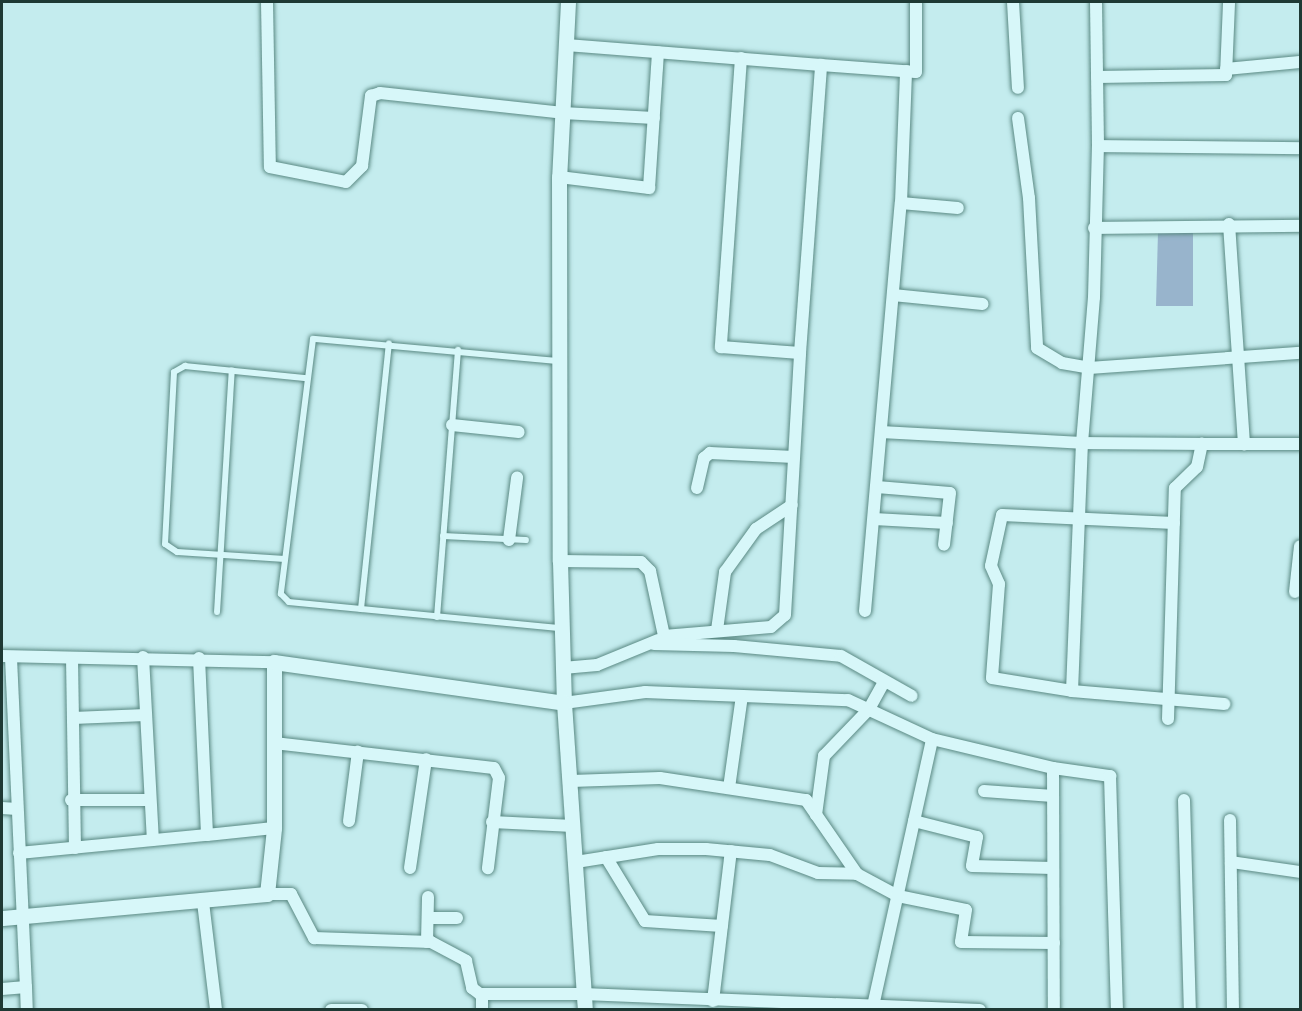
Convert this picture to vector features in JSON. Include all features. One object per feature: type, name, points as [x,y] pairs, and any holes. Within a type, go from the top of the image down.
[{"type":"street","points":[[267,2],[270,167],[346,182],[362,166],[371,96],[380,93],[562,113],[654,117]]},
{"type":"street","points":[[568,2],[559,177],[557,361],[560,561],[564,703],[584,1002]]},
{"type":"street","points":[[566,45],[916,72],[916,2]]},
{"type":"street","points":[[1013,2],[1018,88]]},
{"type":"street","points":[[1072,690],[1078,519],[1089,368],[1098,146],[1096,2]]},
{"type":"street","points":[[1097,77],[1226,75],[1229,2]]},
{"type":"street","points":[[559,177],[649,188],[658,52]]},
{"type":"street","points":[[741,58],[721,347],[800,353]]},
{"type":"street","points":[[1226,69],[1300,62]]},
{"type":"street","points":[[563,668],[597,665],[654,644],[664,636],[771,627],[785,615],[800,353],[821,65]]},
{"type":"street","points":[[865,611],[901,203],[906,71]]},
{"type":"street","points":[[1018,118],[1029,198],[1037,348],[1062,363],[1089,368],[1300,353]]},
{"type":"street","points":[[1098,146],[1300,148]]},
{"type":"street","points":[[901,203],[958,208]]},
{"type":"street","points":[[1094,228],[1229,224],[1300,226]]},
{"type":"street","points":[[1229,224],[1244,444]]},
{"type":"street","points":[[893,295],[983,304]]},
{"type":"street","points":[[452,425],[519,432]]},
{"type":"street","points":[[881,432],[1082,443],[1300,444]]},
{"type":"street","points":[[1168,719],[1175,488],[1197,467],[1202,444]]},
{"type":"street","points":[[698,488],[704,458],[710,453],[794,457]]},
{"type":"street","points":[[509,540],[517,478]]},
{"type":"street","points":[[876,487],[950,493],[944,545]]},
{"type":"street","points":[[717,630],[724,572],[756,529],[792,505]]},
{"type":"street","points":[[1174,523],[1002,515],[991,566],[999,584],[992,678],[1072,690],[1224,704]]},
{"type":"street","points":[[874,519],[947,523]]},
{"type":"street","points":[[1295,592],[1300,546]]},
{"type":"street","points":[[560,561],[641,562],[650,571],[664,636]]},
{"type":"street","points":[[654,644],[734,646],[841,656],[912,696]]},
{"type":"street","points":[[27,1010],[17,809],[6,657],[199,658],[274,662],[564,703],[645,692],[848,700],[932,739],[1053,768],[1110,776],[1117,1010]]},
{"type":"street","points":[[143,657],[153,840]]},
{"type":"street","points":[[72,658],[74,718],[71,800],[75,848]]},
{"type":"street","points":[[199,658],[207,835]]},
{"type":"street","points":[[267,894],[274,828],[274,662]]},
{"type":"street","points":[[816,815],[824,756],[869,710],[884,682]]},
{"type":"street","points":[[729,788],[742,696]]},
{"type":"street","points":[[74,718],[146,715]]},
{"type":"street","points":[[873,1006],[932,739]]},
{"type":"street","points":[[274,743],[494,768],[499,778],[488,868]]},
{"type":"street","points":[[349,821],[358,752]]},
{"type":"street","points":[[410,868],[426,759]]},
{"type":"street","points":[[1053,768],[1054,1010]]},
{"type":"street","points":[[571,781],[660,778],[806,800],[857,874]]},
{"type":"street","points":[[984,791],[1053,796]]},
{"type":"street","points":[[71,800],[150,800]]},
{"type":"street","points":[[1184,800],[1190,1010]]},
{"type":"street","points":[[2,808],[17,809]]},
{"type":"street","points":[[1230,820],[1233,1010]]},
{"type":"street","points":[[914,821],[977,837],[972,866],[1053,868]]},
{"type":"street","points":[[492,822],[573,826]]},
{"type":"street","points":[[19,853],[274,828]]},
{"type":"street","points":[[576,862],[658,849],[731,851],[770,855],[818,873],[857,874],[898,896],[966,910],[961,942],[1054,943]]},
{"type":"street","points":[[713,1001],[731,851]]},
{"type":"street","points":[[606,857],[645,921],[722,926]]},
{"type":"street","points":[[1231,862],[1300,872]]},
{"type":"street","points":[[2,918],[203,902],[267,894],[291,894],[314,938],[427,942],[466,961],[472,988],[482,994],[584,1002],[713,1001],[980,1010]]},
{"type":"street","points":[[427,942],[428,897]]},
{"type":"street","points":[[203,902],[216,1010]]},
{"type":"street","points":[[428,918],[457,918]]},
{"type":"street","points":[[2,989],[26,987]]},
{"type":"street","points":[[482,994],[482,1010]]},
{"type":"street","points":[[331,1010],[362,1010]]},
{"type":"lane","points":[[557,361],[317,336],[309,343],[281,594],[289,602],[562,628]]},
{"type":"lane","points":[[361,609],[389,343]]},
{"type":"lane","points":[[437,617],[459,350]]},
{"type":"lane","points":[[285,559],[177,552],[165,544],[167,454],[174,372],[185,366],[306,378]]},
{"type":"lane","points":[[217,612],[232,370]]},
{"type":"lane","points":[[443,536],[526,540]]},
{"type":"shaded area","points":[[1193,231],[1193,306],[1156,306],[1158,232]]}]
